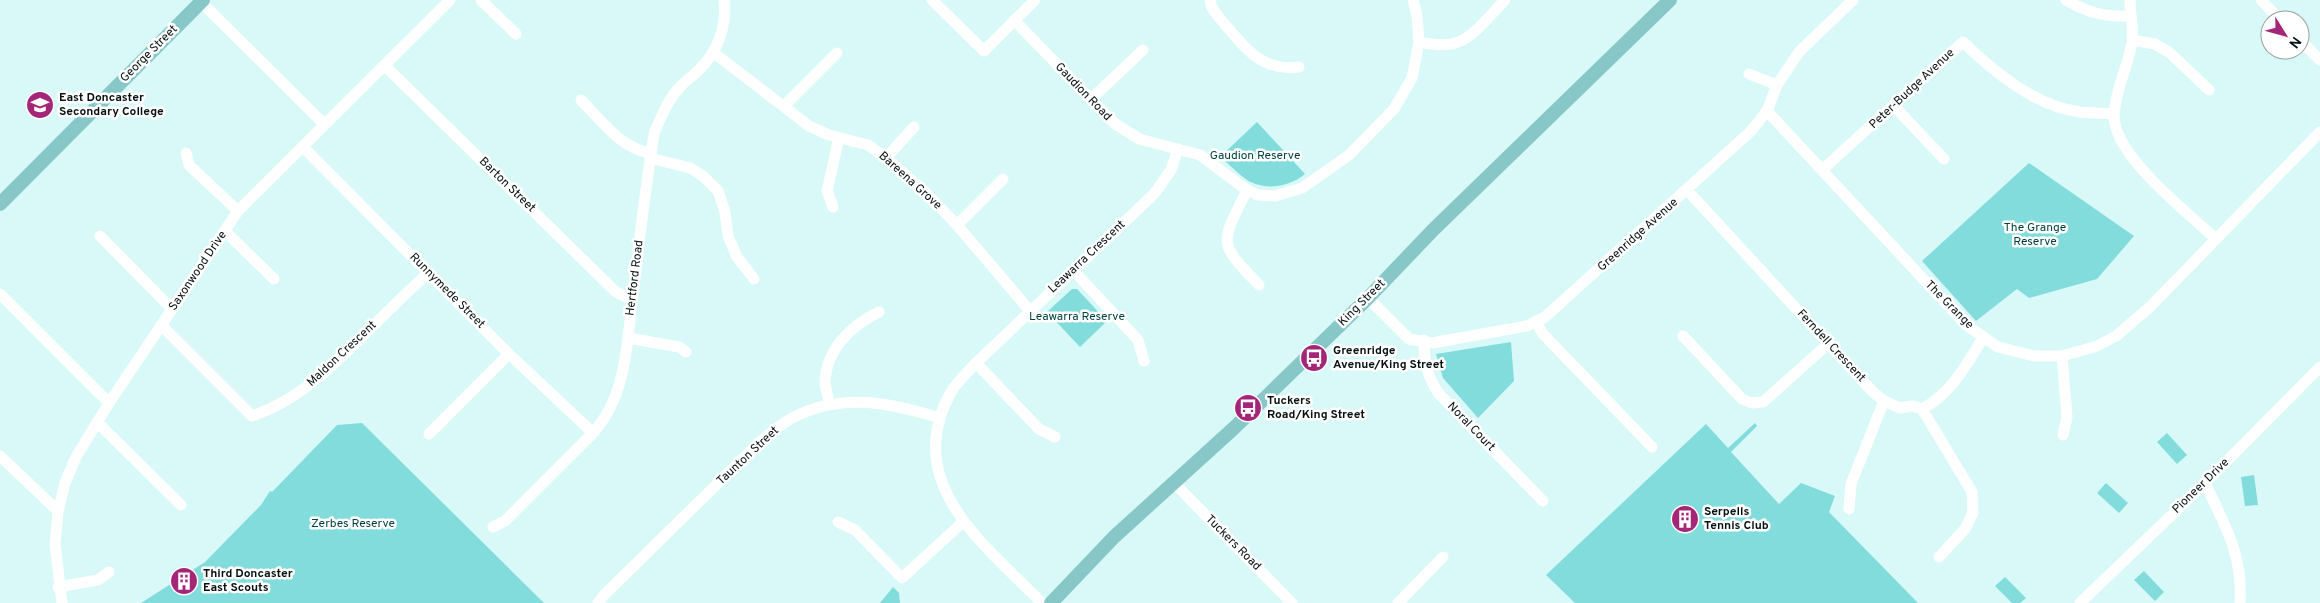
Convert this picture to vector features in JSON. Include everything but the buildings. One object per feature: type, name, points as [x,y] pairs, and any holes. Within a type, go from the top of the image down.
[{"type":"main road","name":"King Street","points":[[1051,603],[1114,537],[1234,428],[1368,298],[1433,230],[1670,0]]},
{"type":"main road","name":"George Street","points":[[0,204],[202,1]]},
{"type":"street","name":"Saxonwood Drive","points":[[62,603],[58,587],[55,544],[58,511],[64,483],[76,457],[109,403],[238,211],[450,0]]},
{"type":"street","points":[[481,0],[516,34]]},
{"type":"street","name":"Hertford Road","points":[[493,527],[505,522],[593,433],[606,418],[617,394],[628,338],[654,134],[662,112],[680,86],[699,70],[714,53],[722,31],[725,10],[724,0]]},
{"type":"street","points":[[932,0],[984,51],[1035,0]]},
{"type":"street","points":[[1210,0],[1212,8],[1218,16],[1260,61],[1280,68],[1299,67]]},
{"type":"street","name":"Gaudion Road","points":[[1014,20],[1114,124],[1139,139],[1200,155],[1247,190],[1258,195],[1275,196],[1288,194],[1302,188],[1348,155],[1394,109],[1412,78],[1419,42],[1417,16],[1413,0]]},
{"type":"street","points":[[1419,42],[1449,44],[1459,42],[1472,33],[1505,0]]},
{"type":"street","name":"Greenridge Avenue","points":[[1368,298],[1409,338],[1432,343],[1445,342],[1536,322],[1555,310],[1750,132],[1767,111],[1777,86],[1798,52],[1852,0]]},
{"type":"street","points":[[2066,0],[2093,14],[2110,17],[2130,16]]},
{"type":"street","points":[[2130,0],[2132,40],[2118,93],[2114,114],[2115,121],[2124,146],[2143,171],[2216,239]]},
{"type":"street","points":[[2261,0],[2270,10]]},
{"type":"street","points":[[202,1],[324,124]]},
{"type":"street","points":[[2132,40],[2155,44],[2170,53],[2208,90]]},
{"type":"street","name":"Peter-Budge Avenue","points":[[1822,170],[1963,42],[1983,61],[2028,93],[2078,112],[2114,114]]},
{"type":"street","points":[[1091,100],[1143,50]]},
{"type":"street","points":[[2310,50],[2320,60]]},
{"type":"street","name":"Bareena Grove","points":[[714,53],[809,126],[839,138],[868,145],[886,158],[924,191],[957,225],[1030,311]]},
{"type":"street","points":[[784,106],[837,53]]},
{"type":"street","name":"Barton Street","points":[[385,66],[616,292],[632,300]]},
{"type":"street","points":[[1749,74],[1777,86]]},
{"type":"street","points":[[581,100],[625,143],[651,156],[690,168],[703,176],[718,190],[725,212],[728,236],[734,250],[754,279]]},
{"type":"street","points":[[1894,106],[1944,159]]},
{"type":"street","name":"The Grange","points":[[1767,111],[1953,311],[1983,338],[1998,347],[2034,356],[2062,356],[2097,346],[2116,336],[2150,307],[2320,132]]},
{"type":"street","points":[[886,158],[914,127]]},
{"type":"street","points":[[832,207],[827,191],[839,138]]},
{"type":"street","name":"Runnymede Street","points":[[303,147],[509,354],[593,433]]},
{"type":"street","name":"Leawarra Crescent","points":[[1042,603],[963,522],[947,498],[937,469],[936,444],[940,418],[951,391],[976,363],[1154,194],[1171,170],[1178,148]]},
{"type":"street","points":[[186,153],[189,165],[238,211]]},
{"type":"street","points":[[957,225],[1003,179]]},
{"type":"street","points":[[1247,190],[1227,234],[1226,246],[1234,259],[1259,285]]},
{"type":"street","name":"Ferndell Crescent","points":[[1687,190],[1828,344],[1884,401]]},
{"type":"street","points":[[225,231],[274,279]]},
{"type":"street","points":[[100,236],[172,308]]},
{"type":"street","points":[[1073,270],[1138,340],[1144,361]]},
{"type":"street","name":"Maldon Crescent","points":[[161,325],[252,416],[290,399],[319,378],[428,273]]},
{"type":"street","points":[[0,294],[109,403]]},
{"type":"street","points":[[830,404],[825,382],[829,361],[839,344],[859,322],[879,312]]},
{"type":"street","points":[[1536,322],[1543,334],[1652,448]]},
{"type":"street","points":[[1683,336],[1742,399],[1752,403],[1763,402],[1828,344]]},
{"type":"street","points":[[628,338],[678,347],[686,352]]},
{"type":"street","points":[[1922,409],[1944,395],[1954,384],[1983,338]]},
{"type":"street","name":"Noral Court","points":[[1424,340],[1424,362],[1428,378],[1439,394],[1543,501]]},
{"type":"street","points":[[429,434],[509,354]]},
{"type":"street","points":[[2062,356],[2067,418],[2063,435]]},
{"type":"street","points":[[976,363],[1039,429],[1055,437]]},
{"type":"street","name":"Pioneer Drive","points":[[2080,603],[2320,368]]},
{"type":"street","name":"Taunton Street","points":[[598,603],[760,442],[785,422],[803,412],[830,404],[865,401],[907,408],[940,418]]},
{"type":"street","points":[[1849,509],[1851,484],[1884,401],[1900,408],[1913,406],[1922,409],[1972,492],[1973,513],[1966,529],[1939,557]]},
{"type":"street","points":[[98,422],[181,505]]},
{"type":"street","points":[[0,456],[58,511]]},
{"type":"street","name":"Tuckers Road","points":[[1174,483],[1292,603]]},
{"type":"street","points":[[2204,483],[2237,555],[2241,586],[2240,603]]},
{"type":"street","points":[[838,522],[855,530],[902,578],[963,522]]},
{"type":"street","points":[[1398,603],[1443,557]]},
{"type":"street","points":[[58,587],[98,580],[109,572]]},
{"type":"green space","name":"Gaudion Reserve","points":[[1257,122],[1305,174],[1285,185],[1262,186],[1247,180],[1220,157]]},
{"type":"green space","name":"The Grange Reserve","points":[[2029,163],[2134,236],[2097,279],[2029,298],[2017,289],[1976,321],[1922,261]]},
{"type":"green space","name":"Leawarra Reserve","points":[[1072,289],[1077,289],[1107,321],[1080,347],[1047,312]]},
{"type":"green space","points":[[1511,342],[1514,381],[1478,418],[1443,378],[1436,354]]},
{"type":"green space","name":"Zerbes Reserve","points":[[362,423],[544,603],[141,603],[205,562],[261,505],[270,491],[272,492],[337,425]]},
{"type":"green space","points":[[1755,423],[1757,426],[1731,452],[1779,504],[1801,483],[1835,496],[1829,512],[1918,603],[1575,603],[1546,575],[1706,424],[1728,448]]},
{"type":"green space","points":[[2167,433],[2187,455],[2177,464],[2157,442]]},
{"type":"green space","points":[[2254,475],[2258,505],[2245,506],[2241,477]]},
{"type":"green space","points":[[2106,483],[2128,503],[2119,513],[2097,493]]},
{"type":"green space","points":[[2144,571],[2164,592],[2155,601],[2134,580]]},
{"type":"green space","points":[[2005,577],[2026,598],[2020,603],[2012,603],[1995,586]]},
{"type":"green space","points":[[893,587],[899,593],[900,603],[880,603]]},
{"type":"place","name":"East Doncaster Secondary College","points":[[40,105]]},
{"type":"place","name":"Greenridge Avenue/King Street","points":[[1314,358]]},
{"type":"place","name":"Tuckers Road/King Street","points":[[1248,408]]},
{"type":"place","name":"Serpells Tennis Club","points":[[1685,519]]},
{"type":"place","name":"Third Doncaster East Scouts","points":[[184,581]]}]
